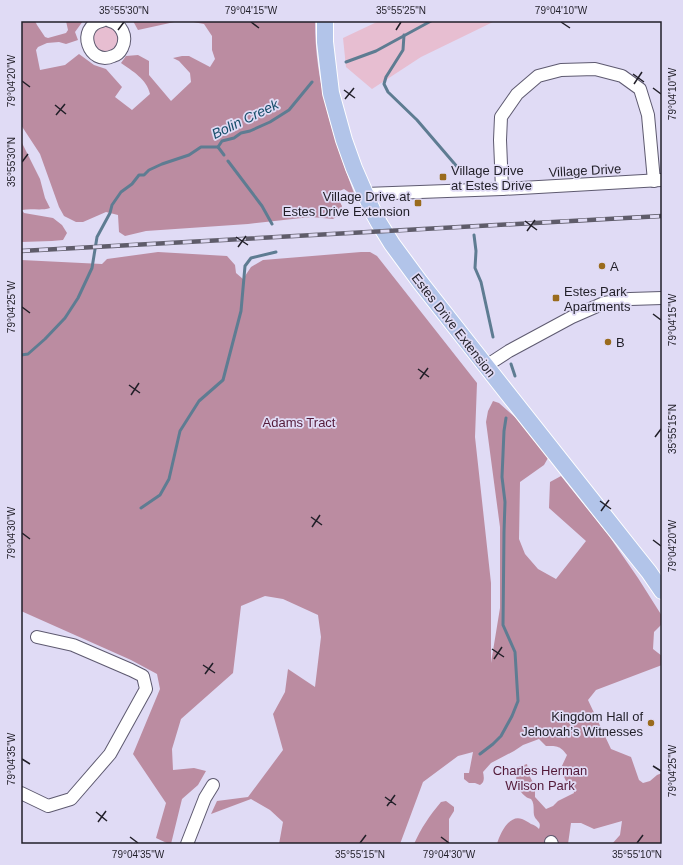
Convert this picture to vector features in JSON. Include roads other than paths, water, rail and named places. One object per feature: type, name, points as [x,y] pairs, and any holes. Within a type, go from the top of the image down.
[{"type":"main road","name":"Estes Drive Extension","points":[[325,21],[325,42],[331,93],[344,140],[354,168],[374,214],[398,253],[662,591]]},
{"type":"street","points":[[502,189],[500,140],[501,117],[517,94],[538,76],[560,70],[594,69],[608,72],[622,76],[640,89],[648,115],[658,180]]},
{"type":"street","name":"Village Drive","points":[[365,194],[502,189],[658,180]]},
{"type":"street","points":[[486,366],[515,347],[572,317],[604,303],[630,299],[662,298]]},
{"type":"street","points":[[21,793],[48,806],[71,799],[110,754],[146,689],[143,676],[131,670],[73,645],[37,637]]},
{"type":"street","points":[[187,844],[205,798],[213,785]]},
{"type":"waterway","name":"Bolin Creek","points":[[346,62],[376,51],[431,21]]},
{"type":"waterway","points":[[404,35],[403,50],[386,77],[384,84],[388,92],[417,120],[459,169]]},
{"type":"waterway","name":"Bolin Creek","points":[[21,355],[28,354],[65,318],[78,298],[92,268],[97,237],[110,213],[112,205],[121,192],[132,184],[139,175],[144,175],[149,170],[162,164],[189,155],[201,147],[218,147],[222,141],[234,138],[241,133],[250,131],[270,122],[289,110],[312,82]]},
{"type":"waterway","points":[[218,147],[224,155]]},
{"type":"waterway","points":[[228,161],[262,206],[272,224]]},
{"type":"waterway","points":[[474,235],[476,251],[475,268],[481,282],[493,337]]},
{"type":"waterway","points":[[141,508],[160,495],[169,479],[180,431],[199,401],[223,380],[241,311],[245,266],[251,258],[276,252]]},
{"type":"waterway","points":[[511,364],[515,376]]},
{"type":"waterway","points":[[480,754],[501,736],[518,701],[515,652],[503,625],[505,502],[502,477],[506,418]]},
{"type":"railway","points":[[21,251],[662,216]]},
{"type":"place","name":"Village Drive at Estes Drive","points":[[443,177]]},
{"type":"place","name":"Village Drive at Estes Drive Extension","points":[[418,203]]},
{"type":"place","name":"A","points":[[602,266]]},
{"type":"place","name":"Estes Park Apartments","points":[[556,298]]},
{"type":"place","name":"B","points":[[608,342]]},
{"type":"place","name":"Kingdom Hall of Jehovah’s Witnesses","points":[[651,723]]},
{"type":"park label","name":"Adams Tract","points":[[299,422]]},
{"type":"park label","name":"Charles Herman Wilson Park","points":[[540,778]]}]
